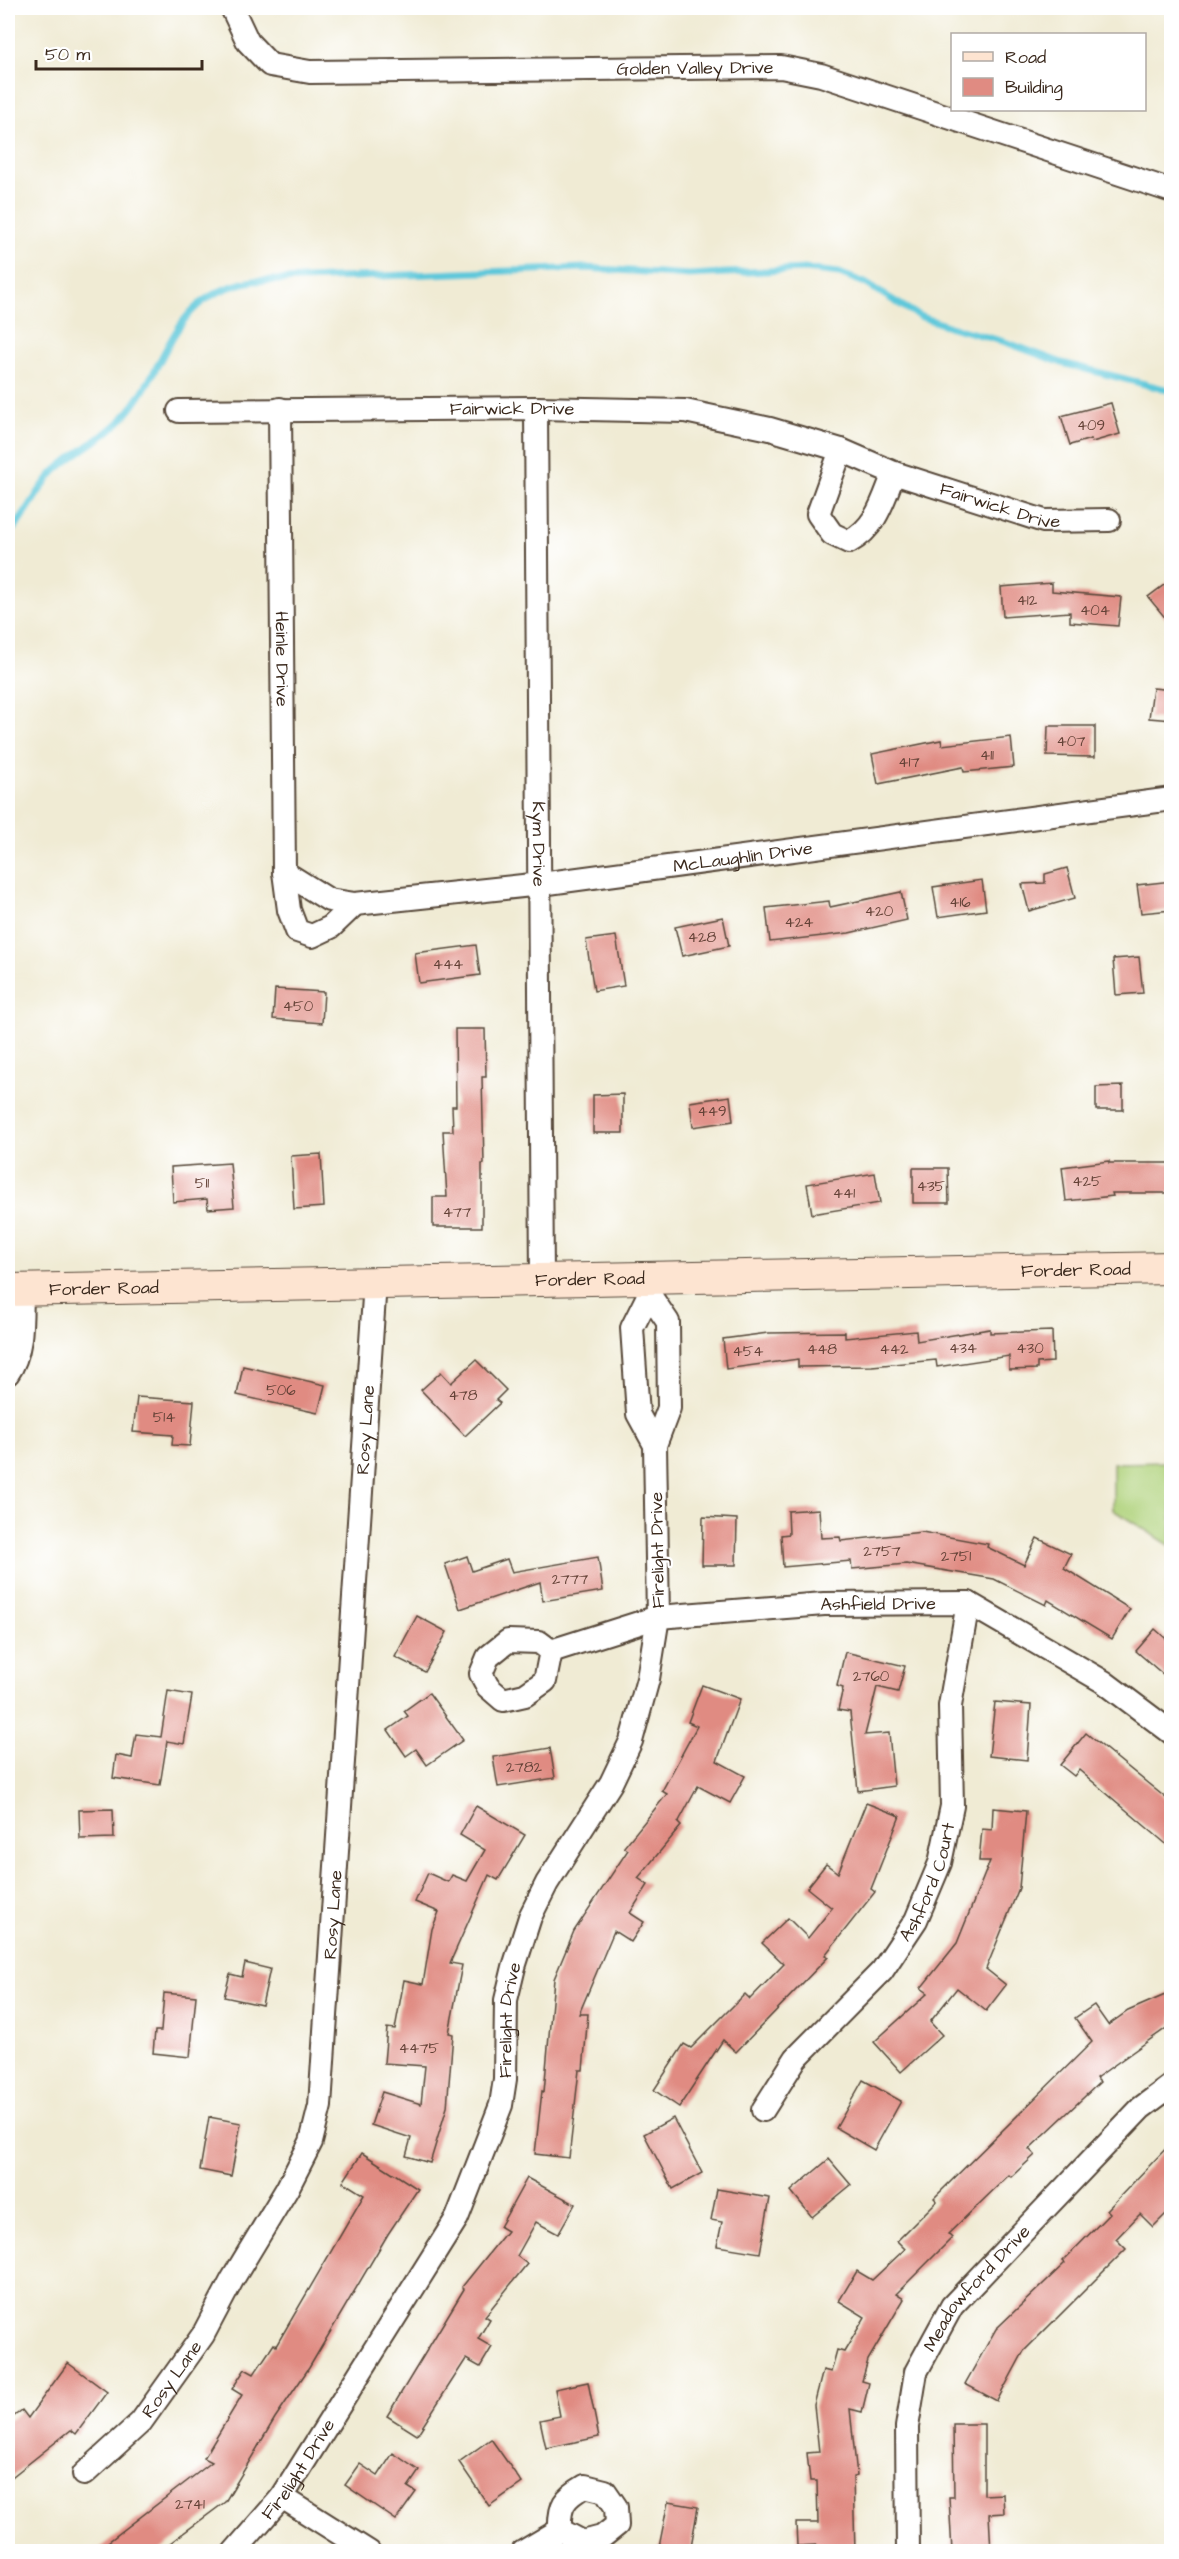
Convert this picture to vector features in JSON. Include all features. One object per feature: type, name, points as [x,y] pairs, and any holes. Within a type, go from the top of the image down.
[{"type":"main road","name":"Forder Road","points":[[15,1290],[542,1280],[648,1286],[1172,1268]]},
{"type":"street","name":"Golden Valley Drive","points":[[232,8],[248,42],[270,65],[310,72],[781,68],[821,75],[1172,192]]},
{"type":"street","name":"Fairwick Drive","points":[[179,411],[536,408],[685,411],[770,429],[841,450],[894,473],[1044,521],[1109,520]]},
{"type":"street","name":"Kym Drive","points":[[536,408],[542,1280]]},
{"type":"street","name":"Heinle Drive","points":[[280,409],[284,872],[289,910],[297,931],[312,936],[331,927],[356,904]]},
{"type":"street","points":[[841,450],[818,514],[832,534],[849,542],[865,534],[877,514],[894,473]]},
{"type":"street","name":"McLaughlin Drive","points":[[284,872],[329,900],[356,904],[541,884],[1172,799]]},
{"type":"street","name":"Rosy Lane","points":[[84,2474],[141,2422],[203,2335],[232,2280],[287,2189],[310,2142],[320,2106],[375,1282]]},
{"type":"street","name":"Firelight Drive","points":[[234,2552],[282,2497],[457,2218],[501,2105],[505,2079],[506,2000],[530,1917],[547,1883],[623,1763],[648,1679],[658,1617],[655,1445],[669,1408],[668,1322],[648,1286]]},
{"type":"street","name":"Firelight Drive","points":[[648,1286],[632,1328],[638,1414],[655,1445]]},
{"type":"street","points":[[8,1373],[12,1368],[20,1338],[15,1290]]},
{"type":"street","name":"Ashfield Drive","points":[[551,1651],[658,1617],[824,1604],[968,1604],[1104,1682],[1172,1733]]},
{"type":"street","name":"Ashford Court","points":[[763,2110],[796,2058],[882,1971],[916,1920],[940,1863],[952,1806],[950,1706],[968,1604]]},
{"type":"street","name":"Meadowford Drive","points":[[908,2552],[907,2427],[916,2372],[952,2306],[1141,2108],[1172,2085]]},
{"type":"street","points":[[282,2497],[369,2552]]},
{"type":"street","points":[[523,2552],[560,2530]]},
{"type":"green space","points":[[1172,1462],[1171,1546],[1113,1510],[1113,1463]]},
{"type":"building","points":[[1111,403],[1120,434],[1070,445],[1061,416]]},
{"type":"building","points":[[1172,579],[1172,626],[1148,597]]},
{"type":"building","points":[[1052,583],[1052,591],[1121,597],[1118,626],[1070,622],[1070,612],[1003,617],[1001,587]]},
{"type":"building","points":[[1153,688],[1172,690],[1172,720],[1149,718]]},
{"type":"building","points":[[1048,726],[1095,726],[1095,757],[1047,756]]},
{"type":"building","points":[[1011,737],[1014,767],[964,772],[963,767],[878,784],[872,754],[941,740],[942,745]]},
{"type":"building","points":[[1067,868],[1075,898],[1029,911],[1022,884],[1045,883],[1045,874]]},
{"type":"building","points":[[982,880],[986,910],[938,917],[933,887]]},
{"type":"building","points":[[1172,881],[1172,910],[1141,913],[1137,885]]},
{"type":"building","points":[[901,892],[907,920],[849,933],[770,942],[766,908],[829,901],[830,907]]},
{"type":"building","points":[[723,917],[729,946],[682,956],[675,927]]},
{"type":"building","points":[[616,936],[624,986],[594,991],[586,940]]},
{"type":"building","points":[[476,945],[480,975],[419,983],[415,953]]},
{"type":"building","points":[[1139,957],[1143,993],[1116,995],[1113,959]]},
{"type":"building","points":[[275,989],[324,992],[322,1023],[273,1019]]},
{"type":"building","points":[[455,1029],[485,1029],[486,1077],[482,1077],[484,1164],[482,1164],[482,1227],[433,1227],[433,1197],[447,1197],[443,1131],[453,1131],[452,1106],[456,1106]]},
{"type":"building","points":[[1123,1086],[1123,1110],[1096,1110],[1096,1087]]},
{"type":"building","points":[[623,1094],[623,1133],[593,1133],[593,1095]]},
{"type":"building","points":[[730,1096],[733,1121],[693,1127],[690,1102]]},
{"type":"building","points":[[321,1154],[324,1207],[294,1209],[291,1156]]},
{"type":"building","points":[[1109,1161],[1109,1163],[1172,1163],[1172,1193],[1112,1193],[1113,1196],[1066,1201],[1062,1167]]},
{"type":"building","points":[[230,1163],[234,1207],[208,1209],[207,1199],[173,1202],[171,1167]]},
{"type":"building","points":[[913,1168],[948,1168],[949,1203],[913,1203]]},
{"type":"building","points":[[875,1173],[880,1203],[812,1214],[807,1184]]},
{"type":"building","points":[[990,1329],[990,1333],[1052,1331],[1053,1362],[1037,1363],[1037,1369],[1009,1370],[1009,1356],[937,1367],[936,1360],[872,1366],[798,1367],[798,1359],[726,1369],[723,1339],[768,1333],[845,1332],[845,1338],[916,1331],[917,1341]]},
{"type":"building","points":[[476,1360],[506,1390],[496,1400],[500,1403],[465,1436],[421,1390],[441,1372],[451,1383]]},
{"type":"building","points":[[243,1366],[325,1385],[318,1413],[237,1395]]},
{"type":"building","points":[[137,1397],[194,1401],[190,1446],[172,1445],[173,1435],[133,1432]]},
{"type":"building","points":[[819,1509],[821,1538],[840,1537],[841,1541],[922,1532],[988,1544],[987,1547],[1024,1565],[1037,1538],[1071,1554],[1064,1568],[1130,1609],[1112,1639],[1048,1600],[1046,1605],[994,1579],[906,1564],[852,1569],[851,1561],[783,1567],[781,1535],[789,1534],[788,1511]]},
{"type":"building","points":[[703,1517],[737,1519],[736,1565],[702,1565]]},
{"type":"building","points":[[467,1556],[472,1571],[507,1559],[512,1572],[598,1557],[603,1591],[543,1601],[540,1582],[460,1609],[445,1564]]},
{"type":"building","points":[[417,1616],[447,1632],[425,1672],[395,1657]]},
{"type":"building","points":[[1155,1629],[1172,1644],[1172,1682],[1136,1651]]},
{"type":"building","points":[[845,1652],[905,1666],[898,1692],[877,1687],[865,1735],[889,1733],[894,1786],[858,1791],[850,1712],[838,1710],[843,1688],[837,1686]]},
{"type":"building","points":[[702,1685],[740,1699],[717,1761],[745,1776],[730,1803],[698,1786],[678,1823],[681,1826],[638,1878],[648,1885],[630,1913],[644,1922],[631,1942],[614,1931],[579,2014],[588,2014],[583,2070],[579,2070],[569,2158],[535,2154],[542,2091],[544,2092],[554,1979],[574,1931],[628,1850],[624,1847],[667,1794],[662,1791],[697,1726],[688,1722]]},
{"type":"building","points":[[168,1691],[192,1695],[184,1744],[167,1741],[160,1785],[113,1778],[116,1755],[132,1758],[136,1734],[161,1737]]},
{"type":"building","points":[[429,1693],[463,1740],[427,1765],[416,1749],[406,1756],[388,1730],[408,1716],[404,1711]]},
{"type":"building","points":[[995,1702],[1031,1705],[1027,1760],[989,1756]]},
{"type":"building","points":[[1086,1733],[1172,1803],[1172,1849],[1079,1770],[1074,1776],[1060,1765]]},
{"type":"building","points":[[550,1748],[555,1778],[498,1787],[493,1757]]},
{"type":"building","points":[[866,1803],[900,1816],[871,1889],[875,1892],[825,1955],[828,1957],[736,2052],[723,2040],[679,2107],[654,2090],[684,2044],[691,2048],[745,1994],[750,1999],[784,1964],[762,1943],[788,1918],[808,1938],[832,1908],[807,1888],[826,1864],[838,1873]]},
{"type":"building","points":[[476,1806],[525,1835],[498,1880],[489,1875],[450,1963],[462,1965],[449,2033],[453,2034],[447,2107],[430,2163],[406,2156],[411,2138],[371,2125],[382,2092],[421,2104],[425,2066],[384,2063],[387,2028],[395,2029],[404,1980],[423,1984],[432,1929],[439,1912],[415,1902],[428,1873],[448,1882],[452,1875],[467,1881],[485,1850],[460,1835]]},
{"type":"building","points":[[993,1808],[1026,1811],[1019,1888],[986,1969],[1006,1985],[986,2011],[957,1988],[930,2022],[942,2035],[901,2072],[874,2042],[928,1993],[921,1988],[957,1943],[990,1861],[979,1861],[982,1829],[992,1830]]},
{"type":"building","points":[[113,1809],[114,1838],[80,1839],[79,1810]]},
{"type":"building","points":[[245,1963],[270,1969],[262,2005],[224,1997],[230,1974],[242,1977]]},
{"type":"building","points":[[1172,1992],[1172,2024],[1096,2078],[1100,2082],[1029,2149],[1035,2155],[1011,2177],[1009,2175],[948,2234],[952,2238],[896,2294],[904,2299],[868,2360],[862,2381],[869,2383],[862,2412],[850,2409],[857,2476],[853,2477],[855,2552],[817,2552],[817,2545],[797,2546],[796,2523],[818,2523],[817,2481],[810,2481],[807,2453],[819,2452],[814,2405],[823,2370],[831,2372],[837,2350],[844,2352],[865,2317],[839,2301],[857,2271],[872,2280],[905,2249],[897,2241],[937,2201],[934,2198],[1092,2042],[1075,2018],[1094,2005],[1108,2025],[1128,2011]]},
{"type":"building","points":[[164,1993],[196,1996],[190,2057],[153,2053],[155,2031],[161,2031]]},
{"type":"building","points":[[863,2080],[901,2101],[874,2150],[836,2128]]},
{"type":"building","points":[[209,2117],[241,2123],[231,2176],[200,2170]]},
{"type":"building","points":[[673,2118],[702,2173],[673,2189],[644,2134]]},
{"type":"building","points":[[1172,2142],[1172,2208],[1153,2227],[1140,2214],[1116,2239],[1126,2249],[1024,2351],[997,2401],[965,2384],[996,2329],[1065,2263],[1063,2261],[1110,2213],[1107,2210]]},
{"type":"building","points":[[362,2153],[418,2189],[388,2234],[309,2368],[275,2418],[225,2502],[158,2552],[95,2552],[212,2462],[204,2458],[242,2395],[232,2389],[245,2369],[254,2374],[274,2344],[276,2346],[364,2195],[343,2182]]},
{"type":"building","points":[[829,2159],[851,2185],[812,2217],[791,2191]]},
{"type":"building","points":[[527,2178],[575,2204],[558,2234],[536,2222],[517,2256],[527,2264],[485,2316],[490,2319],[478,2339],[492,2347],[480,2367],[466,2359],[417,2435],[387,2416],[464,2289],[462,2287],[507,2231],[500,2227]]},
{"type":"building","points":[[717,2189],[770,2198],[760,2253],[717,2246],[722,2222],[711,2220]]},
{"type":"building","points":[[68,2363],[107,2392],[76,2434],[71,2430],[8,2480],[8,2421],[22,2410],[28,2418]]},
{"type":"building","points":[[588,2382],[599,2437],[546,2448],[540,2420],[560,2416],[555,2389]]},
{"type":"building","points":[[953,2424],[984,2424],[984,2495],[1003,2494],[1004,2513],[989,2514],[991,2552],[952,2552],[949,2497],[954,2497]]},
{"type":"building","points":[[491,2439],[522,2483],[489,2506],[459,2462]]},
{"type":"building","points":[[393,2453],[419,2471],[408,2487],[416,2492],[396,2520],[345,2485],[360,2464],[378,2476]]},
{"type":"building","points":[[668,2502],[698,2507],[690,2552],[658,2552]]},
{"type":"waterway","points":[[8,534],[21,520],[54,472],[112,428],[129,411],[144,390],[176,331],[189,314],[205,300],[226,289],[253,281],[585,268],[689,275],[805,269],[839,273],[865,283],[919,316],[1005,342],[1062,363],[1172,391]]}]
